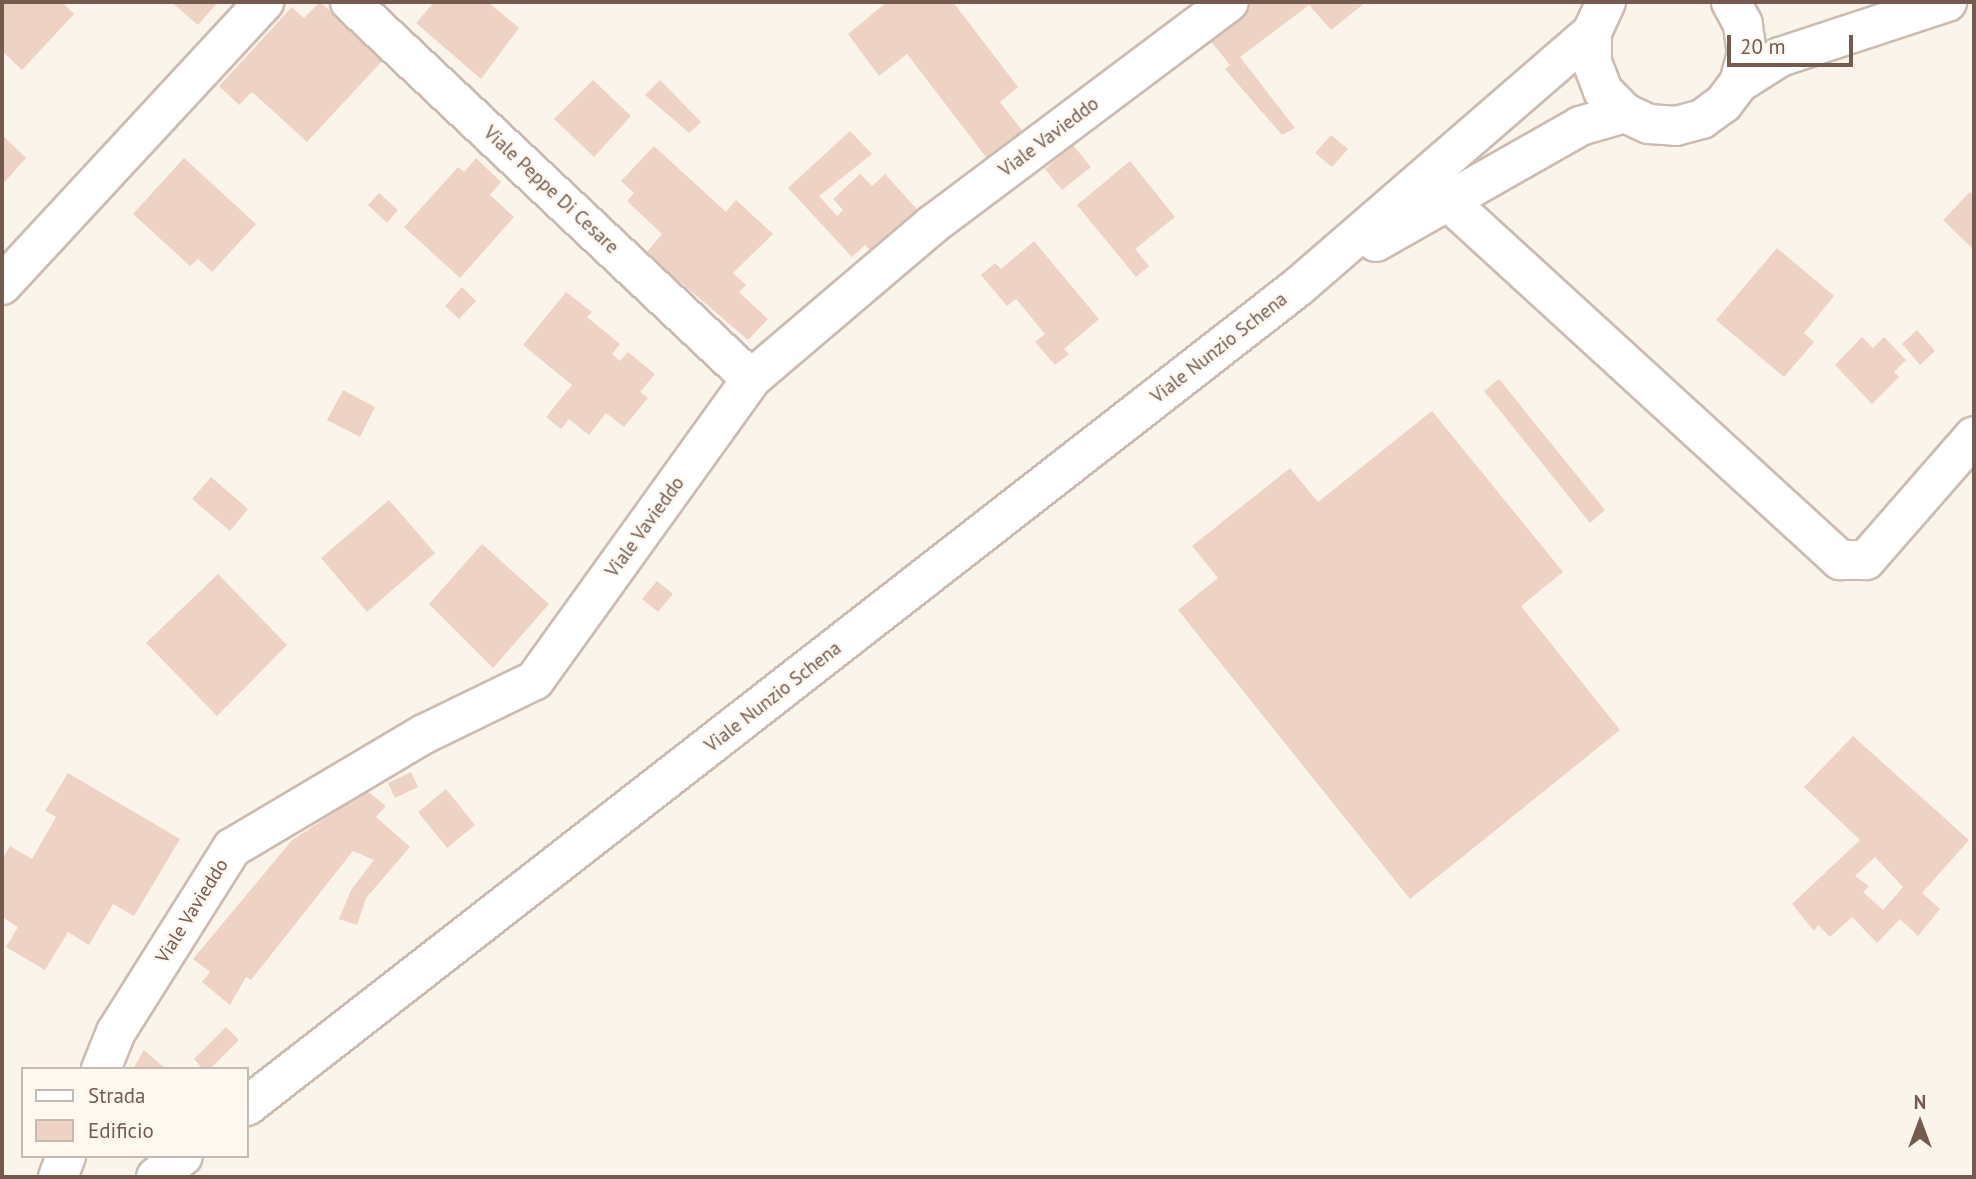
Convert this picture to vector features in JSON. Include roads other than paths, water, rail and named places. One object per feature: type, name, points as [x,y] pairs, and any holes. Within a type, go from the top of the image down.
[{"type":"street","points":[[2,285],[264,2]]},
{"type":"street","name":"Viale Peppe Di Cesare","points":[[350,2],[751,379]]},
{"type":"street","name":"Viale Vavieddo","points":[[102,1067],[116,1032],[232,848],[424,734],[534,680],[751,379],[932,225],[1229,2]]},
{"type":"street","points":[[1731,2],[1743,24],[1747,54],[1739,83]]},
{"type":"street","points":[[1599,17],[1595,72],[1603,91],[1625,113],[1649,124],[1689,123],[1723,104],[1739,83],[1780,57],[1947,2]]},
{"type":"street","name":"Viale Nunzio Schena","points":[[248,1105],[1298,287],[1599,17]]},
{"type":"street","name":"Viale Nunzio Schena","points":[[1298,287],[1580,126],[1625,113]]},
{"type":"street","points":[[1448,201],[1840,560],[1866,560],[1974,436]]},
{"type":"street","points":[[58,1177],[65,1158]]},
{"type":"street","points":[[156,1177],[180,1158]]}]
